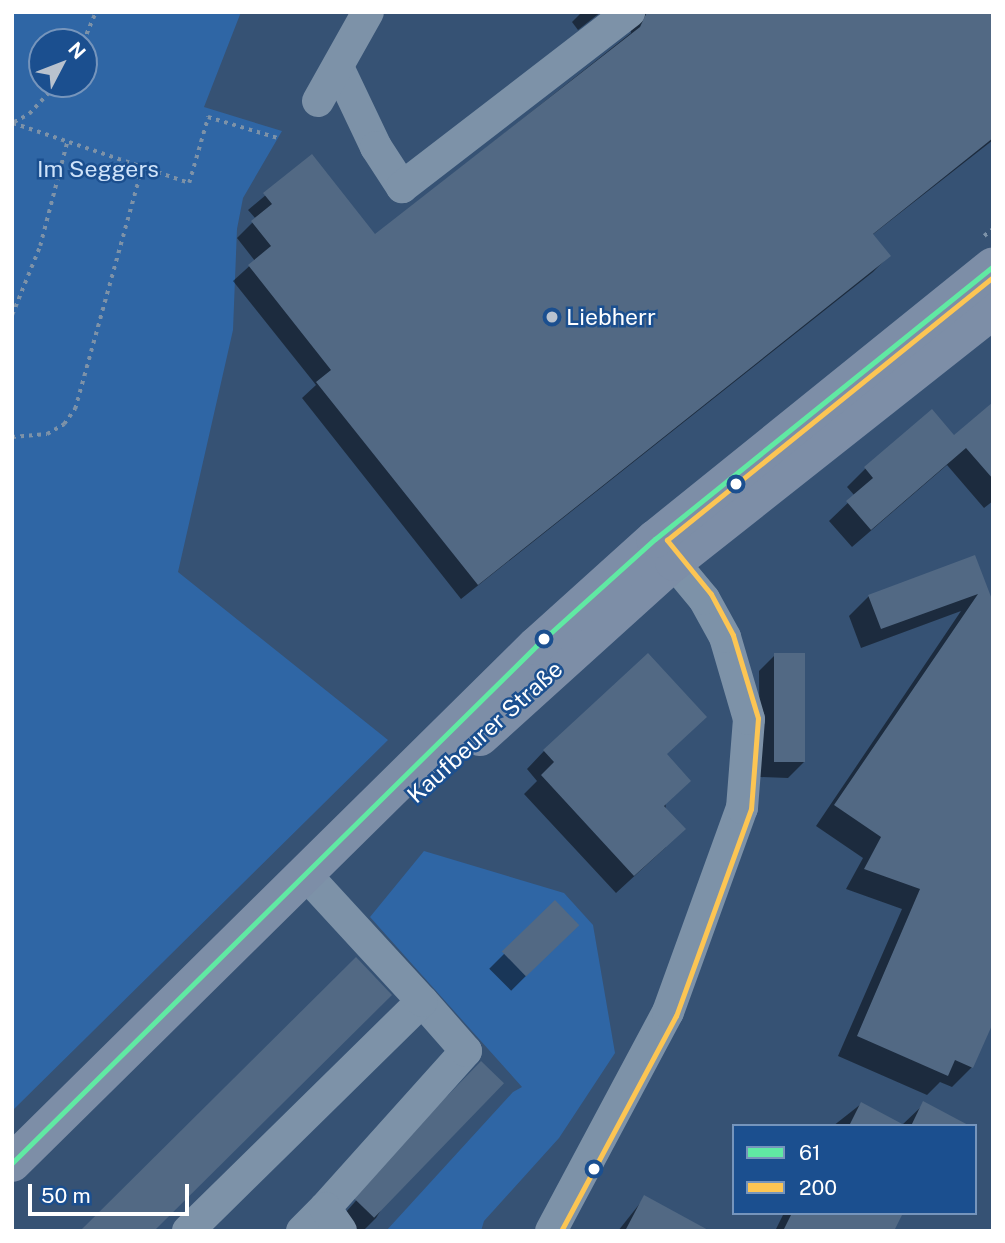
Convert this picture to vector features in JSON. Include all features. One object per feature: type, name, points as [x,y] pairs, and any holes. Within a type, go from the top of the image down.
[{"type":"main road","name":"Kaufbeurer Straße","points":[[12,1193],[318,888],[664,550],[993,266]]},
{"type":"main road","name":"Kaufbeurer Straße","points":[[12,1163],[537,646],[993,310]]},
{"type":"street","points":[[318,102],[368,12]]},
{"type":"street","points":[[338,67],[370,136],[402,187],[629,12]]},
{"type":"street","points":[[551,1231],[668,1012],[742,808],[750,719],[725,637],[704,599],[664,550]]},
{"type":"street","points":[[302,1231],[333,1219],[466,1051],[318,888]]},
{"type":"street","points":[[188,1231],[422,1000]]},
{"type":"path","points":[[13,123],[29,114],[44,98]]},
{"type":"path","points":[[13,123],[189,183],[208,117],[281,139]]},
{"type":"path","points":[[12,315],[40,246],[68,142]]},
{"type":"path","points":[[12,437],[47,434],[75,409],[142,167]]},
{"type":"green space","name":"Im Seggers","points":[[12,12],[241,12],[204,107],[282,131],[243,198],[237,229],[233,330],[178,572],[388,740],[12,1111]]},
{"type":"green space","points":[[424,851],[564,893],[593,925],[615,1053],[559,1138],[484,1221],[481,1231],[386,1231],[513,1092],[522,1087],[370,917]]},
{"type":"building","name":"Liebherr","points":[[647,12],[993,12],[993,138],[873,234],[891,256],[478,585],[316,382],[331,370],[248,265],[271,246],[251,221],[272,204],[263,193],[312,154],[375,234],[640,27]]},
{"type":"building","points":[[993,402],[993,479],[966,448],[871,530],[846,501],[873,478],[864,467],[932,409],[954,435]]},
{"type":"building","points":[[975,555],[993,602],[993,1023],[973,1068],[955,1060],[948,1076],[857,1036],[920,889],[864,869],[881,837],[834,805],[978,594],[881,629],[868,595]]},
{"type":"building","points":[[648,653],[707,717],[667,754],[691,781],[664,806],[686,829],[634,876],[541,775],[554,762],[543,750]]},
{"type":"building","points":[[774,653],[805,653],[805,762],[774,762]]},
{"type":"building","points":[[555,900],[579,925],[526,977],[502,951]]},
{"type":"building","points":[[356,957],[392,995],[154,1231],[80,1231]]},
{"type":"building","points":[[481,1061],[504,1083],[374,1218],[351,1196]]},
{"type":"building","points":[[923,1101],[966,1124],[912,1124]]},
{"type":"building","points":[[861,1102],[902,1124],[850,1124]]},
{"type":"building","points":[[644,1195],[710,1231],[625,1231]]},
{"type":"building","points":[[791,1215],[902,1215],[894,1231],[783,1231]]},
{"type":"transit line","name":"61","points":[[12,1163],[536,646],[655,539],[993,266]]},
{"type":"transit line","name":"200","points":[[561,1231],[676,1016],[751,809],[758,718],[733,635],[711,594],[667,540],[993,277]]},
{"type":"place","name":"Liebherr","points":[[552,317]]}]
